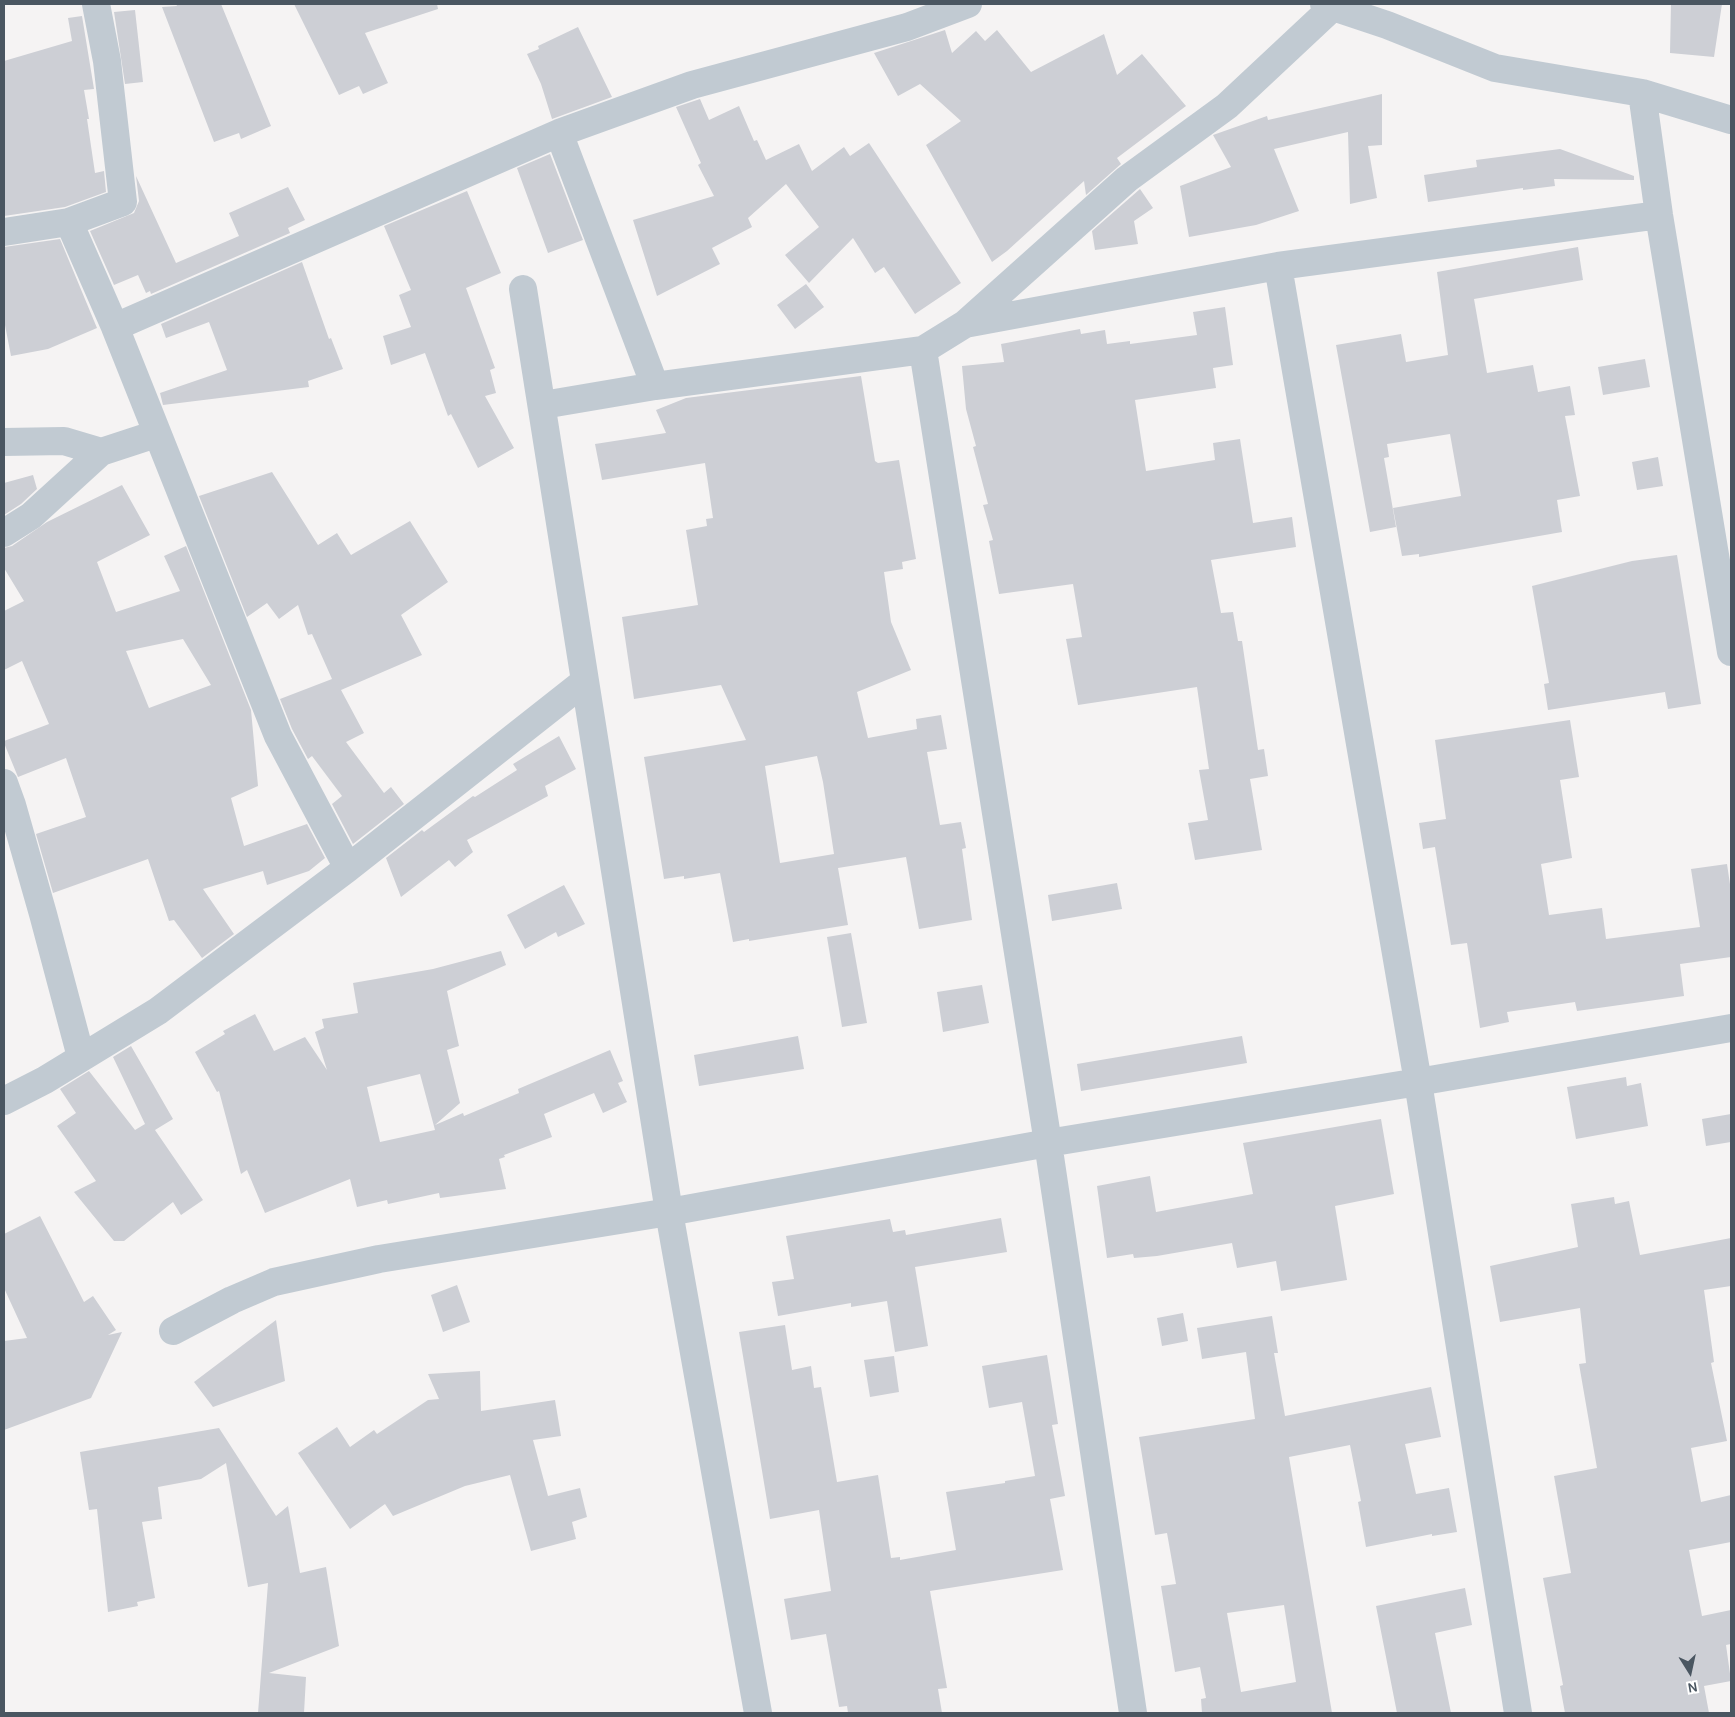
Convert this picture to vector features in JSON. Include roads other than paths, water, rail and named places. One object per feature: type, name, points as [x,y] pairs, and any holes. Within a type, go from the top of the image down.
[{"type":"street","points":[[4,232],[69,222],[123,202],[107,61],[96,4]]},
{"type":"street","points":[[114,327],[559,133],[692,85],[907,27],[968,4]]},
{"type":"street","points":[[543,405],[655,386],[923,350],[965,324],[1127,179],[1227,106],[1331,5],[1495,68],[1642,93],[1731,120]]},
{"type":"street","points":[[1642,93],[1659,215],[1731,652]]},
{"type":"street","points":[[559,133],[655,386]]},
{"type":"street","points":[[965,324],[1278,266],[1659,215]]},
{"type":"street","points":[[69,222],[114,327],[278,736],[348,868]]},
{"type":"street","points":[[1278,266],[1418,1082],[1518,1713]]},
{"type":"street","points":[[523,289],[543,405],[584,682],[669,1212],[758,1713]]},
{"type":"street","points":[[923,350],[1048,1143],[1133,1713]]},
{"type":"street","points":[[4,533],[30,516],[101,452],[156,434]]},
{"type":"street","points":[[4,442],[64,441],[101,452]]},
{"type":"street","points":[[4,1101],[45,1080],[158,1011],[348,868],[584,682]]},
{"type":"street","points":[[4,783],[38,896],[81,1058]]},
{"type":"street","points":[[173,1331],[232,1300],[274,1282],[379,1260],[669,1212],[1048,1143],[1731,1028]]}]
